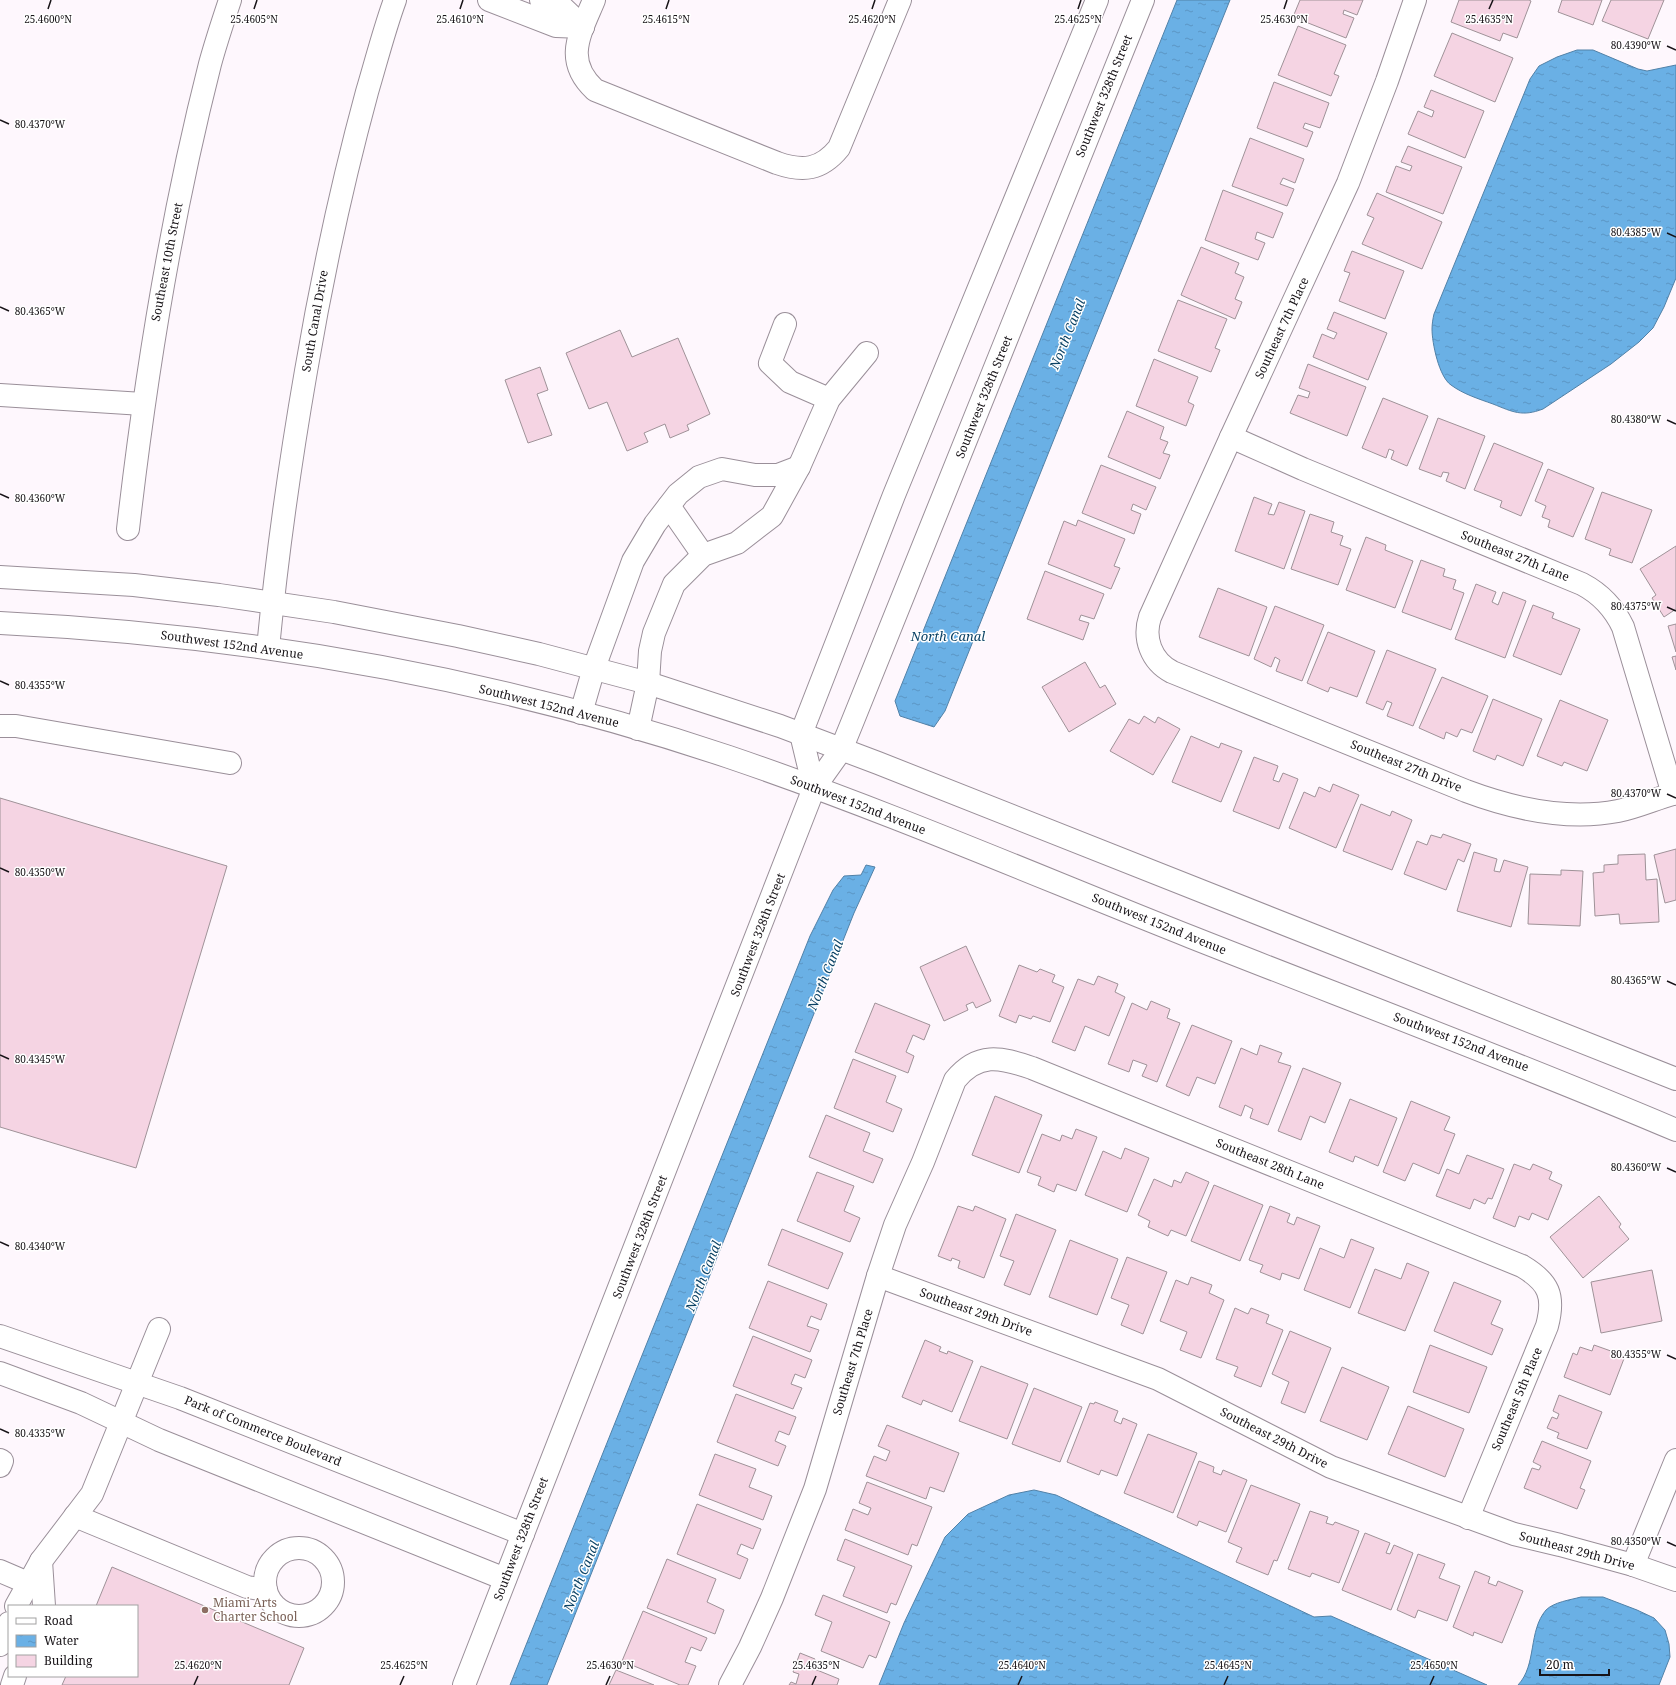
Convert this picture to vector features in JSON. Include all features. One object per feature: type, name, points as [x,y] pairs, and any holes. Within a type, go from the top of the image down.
[{"type":"street","name":"Southeast 10th Street","points":[[128,529],[143,404],[163,281],[183,180],[211,62],[230,0]]},
{"type":"street","name":"South Canal Drive","points":[[268,648],[272,602],[299,412],[326,259],[350,156],[395,0]]},
{"type":"street","points":[[489,0],[556,26],[583,27]]},
{"type":"street","points":[[541,0],[563,8],[583,27]]},
{"type":"street","points":[[594,0],[577,44],[577,62],[582,76],[595,90],[777,164],[788,167],[811,168],[832,157],[844,139],[900,0]]},
{"type":"street","points":[[814,788],[801,734],[904,468],[1097,0]]},
{"type":"street","name":"Southwest 328th Street","points":[[464,1685],[814,788],[841,750],[1143,0]]},
{"type":"street","name":"Southeast 7th Place","points":[[1152,652],[1147,631],[1150,617],[1348,184],[1385,88],[1415,0]]},
{"type":"street","points":[[785,324],[770,363],[790,382],[829,399]]},
{"type":"street","points":[[638,729],[648,683],[650,651],[654,633],[674,584],[703,555],[737,543],[772,516],[799,466],[829,399],[867,353]]},
{"type":"street","points":[[0,395],[143,404]]},
{"type":"street","name":"Southeast 27th Lane","points":[[1231,437],[1302,469],[1594,590],[1612,608],[1623,627],[1674,794]]},
{"type":"street","points":[[581,713],[594,668],[632,561],[655,524],[678,494],[699,477],[722,470],[755,475],[778,475],[799,466]]},
{"type":"street","points":[[669,506],[703,555]]},
{"type":"street","points":[[0,577],[134,585],[272,602],[334,612],[506,646],[648,683],[721,706],[801,734],[1676,1079]]},
{"type":"street","name":"Southwest 152nd Avenue","points":[[0,623],[129,632],[268,648],[430,677],[506,694],[638,729],[730,757],[862,805],[1200,941],[1566,1084],[1676,1130]]},
{"type":"street","name":"Southeast 27th Drive","points":[[1152,652],[1159,663],[1172,672],[1506,805],[1547,812],[1584,815],[1619,811],[1674,794]]},
{"type":"street","points":[[0,726],[16,726],[230,763]]},
{"type":"street","name":"Southeast 7th Place","points":[[730,1685],[750,1647],[772,1598],[815,1489],[878,1276],[895,1225],[923,1162],[955,1080],[971,1064],[994,1058]]},
{"type":"street","name":"Southeast 28th Lane","points":[[994,1058],[1032,1068],[1522,1266],[1541,1279]]},
{"type":"street","name":"Southeast 29th Drive","points":[[878,1276],[1158,1380],[1332,1467],[1514,1534],[1560,1545],[1675,1578]]},
{"type":"street","name":"Southeast 5th Place","points":[[1468,1518],[1493,1454],[1547,1326],[1550,1305],[1546,1287],[1541,1279]]},
{"type":"street","points":[[17,1605],[41,1561],[92,1494],[159,1329]]},
{"type":"street","name":"Park of Commerce Boulevard","points":[[0,1336],[137,1382],[524,1534]]},
{"type":"street","points":[[0,1373],[81,1403],[159,1440],[505,1579]]},
{"type":"street","points":[[0,1460],[2,1461],[0,1466]]},
{"type":"street","points":[[1633,1565],[1676,1460]]},
{"type":"street","points":[[75,1516],[247,1587],[266,1590]]},
{"type":"street","points":[[41,1561],[44,1605]]},
{"type":"street","points":[[0,1571],[28,1583]]},
{"type":"street","points":[[0,1645],[8,1625]]},
{"type":"water","name":"North Canal","points":[[1177,0],[1230,0],[945,711],[934,727],[900,716],[895,701]]},
{"type":"water","points":[[1577,50],[1593,50],[1638,69],[1647,71],[1676,65],[1676,278],[1664,307],[1653,328],[1639,342],[1611,364],[1543,409],[1523,413],[1506,409],[1466,394],[1447,381],[1443,375],[1435,351],[1432,335],[1433,319],[1530,79],[1539,66],[1557,57]]},
{"type":"water","name":"North Canal","points":[[866,865],[875,867],[854,913],[547,1685],[510,1685],[810,936],[833,890],[844,876],[861,875]]},
{"type":"water","points":[[1034,1490],[1056,1495],[1314,1617],[1331,1616],[1487,1685],[879,1685],[904,1623],[945,1537],[968,1514],[1009,1495]]},
{"type":"water","points":[[1581,1597],[1603,1597],[1637,1610],[1654,1618],[1665,1630],[1669,1644],[1670,1657],[1659,1685],[1518,1685],[1528,1668],[1540,1618],[1549,1607],[1567,1600]]},
{"type":"building","points":[[1300,0],[1363,0],[1357,15],[1344,10],[1343,14],[1354,18],[1346,38],[1293,17]]},
{"type":"building","points":[[1459,0],[1531,1],[1517,38],[1503,33],[1500,41],[1451,22]]},
{"type":"building","points":[[1562,0],[1602,0],[1593,25],[1558,12]]},
{"type":"building","points":[[1611,0],[1664,0],[1648,39],[1602,21]]},
{"type":"building","points":[[1298,26],[1346,45],[1334,74],[1339,76],[1331,96],[1278,75]]},
{"type":"building","points":[[1452,33],[1513,58],[1495,102],[1434,76]]},
{"type":"building","points":[[1274,82],[1329,103],[1320,128],[1305,123],[1303,128],[1313,132],[1307,147],[1257,128]]},
{"type":"building","points":[[1431,90],[1484,111],[1465,158],[1408,134],[1418,111],[1432,117],[1434,111],[1424,107]]},
{"type":"building","points":[[1250,138],[1304,159],[1295,183],[1283,178],[1280,184],[1294,189],[1287,206],[1232,186]]},
{"type":"building","points":[[1408,146],[1462,167],[1443,214],[1386,192],[1396,166],[1410,171],[1412,166],[1401,162]]},
{"type":"building","points":[[1223,190],[1283,213],[1273,238],[1257,232],[1255,239],[1265,243],[1258,260],[1205,240]]},
{"type":"building","points":[[1377,193],[1442,222],[1422,269],[1362,244],[1374,218],[1367,215]]},
{"type":"building","points":[[1201,247],[1239,263],[1235,273],[1244,277],[1235,299],[1242,302],[1235,319],[1181,295]]},
{"type":"building","points":[[1352,251],[1404,271],[1385,319],[1339,301],[1350,273],[1344,271]]},
{"type":"building","points":[[1178,300],[1227,319],[1215,348],[1220,350],[1211,372],[1158,351]]},
{"type":"building","points":[[1334,312],[1387,333],[1368,380],[1313,357],[1322,334],[1334,339],[1337,333],[1327,329]]},
{"type":"building","points":[[620,330],[632,357],[678,338],[710,414],[687,425],[689,430],[670,438],[665,424],[644,433],[648,442],[627,451],[607,402],[589,409],[566,353]]},
{"type":"building","points":[[1154,359],[1198,377],[1188,402],[1194,405],[1186,426],[1136,406]]},
{"type":"building","points":[[1308,364],[1366,387],[1347,436],[1290,413],[1298,395],[1308,398],[1310,392],[1299,388]]},
{"type":"building","points":[[540,367],[548,390],[537,394],[552,435],[528,443],[505,380]]},
{"type":"building","points":[[1383,398],[1428,416],[1407,466],[1391,459],[1394,451],[1389,449],[1386,458],[1362,448]]},
{"type":"building","points":[[1127,411],[1164,427],[1160,439],[1168,442],[1163,453],[1170,455],[1160,479],[1108,457]]},
{"type":"building","points":[[1438,418],[1485,436],[1465,489],[1446,481],[1449,473],[1443,472],[1441,477],[1419,469]]},
{"type":"building","points":[[1494,443],[1543,463],[1521,516],[1500,507],[1502,501],[1474,490]]},
{"type":"building","points":[[1101,465],[1156,487],[1146,510],[1133,504],[1131,510],[1141,514],[1134,534],[1082,513]]},
{"type":"building","points":[[1548,469],[1594,488],[1573,537],[1548,527],[1550,520],[1542,517],[1546,506],[1535,501]]},
{"type":"building","points":[[1602,492],[1652,510],[1632,563],[1609,555],[1611,549],[1585,539]]},
{"type":"building","points":[[1254,497],[1272,504],[1268,514],[1274,515],[1279,502],[1305,511],[1284,569],[1235,551]]},
{"type":"building","points":[[1310,514],[1334,522],[1331,532],[1343,536],[1340,545],[1351,549],[1338,585],[1291,569]]},
{"type":"building","points":[[1078,520],[1125,539],[1114,566],[1120,568],[1111,589],[1048,564],[1064,521],[1076,526]]},
{"type":"building","points":[[1366,537],[1386,545],[1385,550],[1413,561],[1395,608],[1346,590]]},
{"type":"building","points":[[1676,546],[1676,609],[1664,617],[1652,598],[1656,595],[1640,569]]},
{"type":"building","points":[[1421,560],[1445,569],[1443,576],[1456,580],[1453,589],[1464,593],[1451,630],[1402,612]]},
{"type":"building","points":[[1045,571],[1104,594],[1094,619],[1081,615],[1079,620],[1089,623],[1083,640],[1027,619]]},
{"type":"building","points":[[1476,584],[1496,592],[1492,602],[1498,605],[1503,592],[1526,601],[1505,658],[1455,639]]},
{"type":"building","points":[[1218,588],[1267,607],[1249,656],[1199,637]]},
{"type":"building","points":[[1533,605],[1554,613],[1552,618],[1580,629],[1561,675],[1513,656]]},
{"type":"building","points":[[1275,606],[1324,625],[1302,681],[1276,671],[1280,660],[1275,657],[1271,667],[1254,659]]},
{"type":"building","points":[[1676,624],[1676,652],[1668,626]]},
{"type":"building","points":[[1328,632],[1375,651],[1357,697],[1330,687],[1328,692],[1307,683]]},
{"type":"building","points":[[1387,650],[1436,669],[1413,726],[1387,716],[1392,703],[1387,701],[1383,710],[1366,703]]},
{"type":"building","points":[[1676,656],[1676,670],[1672,657]]},
{"type":"building","points":[[1085,662],[1100,688],[1105,685],[1116,704],[1069,732],[1042,687]]},
{"type":"building","points":[[1442,677],[1488,696],[1472,733],[1461,729],[1457,737],[1446,732],[1444,739],[1419,728]]},
{"type":"building","points":[[1493,699],[1542,719],[1523,766],[1497,755],[1495,760],[1473,751]]},
{"type":"building","points":[[1560,700],[1608,720],[1587,771],[1564,762],[1562,766],[1537,756]]},
{"type":"building","points":[[1144,716],[1155,723],[1158,717],[1180,729],[1153,775],[1110,751],[1129,719],[1139,724]]},
{"type":"building","points":[[1191,736],[1219,748],[1221,743],[1242,751],[1221,802],[1172,782]]},
{"type":"building","points":[[1254,757],[1278,766],[1273,780],[1279,782],[1283,773],[1298,779],[1279,829],[1233,811]]},
{"type":"building","points":[[1333,784],[1359,795],[1336,848],[1289,828],[1304,792],[1315,797],[1319,787],[1330,792]]},
{"type":"building","points":[[0,798],[227,866],[136,1168],[0,1127]]},
{"type":"building","points":[[1361,804],[1390,816],[1392,811],[1412,820],[1392,870],[1343,851]]},
{"type":"building","points":[[1443,834],[1471,844],[1464,862],[1458,859],[1446,890],[1404,874],[1417,841],[1427,845],[1431,835],[1441,838]]},
{"type":"building","points":[[1676,849],[1676,900],[1665,903],[1654,855]]},
{"type":"building","points":[[1474,852],[1497,859],[1494,871],[1500,872],[1504,860],[1528,867],[1511,927],[1457,911]]},
{"type":"building","points":[[1645,854],[1646,880],[1657,879],[1659,922],[1620,924],[1619,914],[1595,916],[1593,873],[1604,872],[1604,865],[1618,864],[1618,855]]},
{"type":"building","points":[[1561,870],[1583,871],[1580,926],[1528,924],[1530,874],[1561,875]]},
{"type":"building","points":[[966,946],[991,1001],[976,1008],[973,1002],[966,1005],[968,1010],[944,1021],[920,967]]},
{"type":"building","points":[[1019,965],[1037,972],[1040,969],[1055,975],[1052,982],[1064,987],[1050,1022],[1033,1016],[1031,1019],[1019,1015],[1016,1023],[999,1016]]},
{"type":"building","points":[[1098,976],[1118,984],[1115,992],[1125,997],[1109,1036],[1085,1026],[1075,1051],[1052,1042],[1078,979],[1094,985]]},
{"type":"building","points":[[1151,1001],[1170,1009],[1167,1018],[1180,1023],[1157,1082],[1142,1076],[1147,1065],[1133,1060],[1129,1072],[1108,1064],[1132,1003],[1147,1010]]},
{"type":"building","points":[[875,1003],[930,1025],[924,1040],[913,1035],[906,1052],[914,1056],[908,1073],[855,1052]]},
{"type":"building","points":[[1192,1025],[1232,1041],[1215,1084],[1197,1077],[1189,1096],[1166,1086]]},
{"type":"building","points":[[1260,1045],[1282,1053],[1278,1062],[1291,1066],[1268,1125],[1250,1118],[1253,1109],[1245,1105],[1241,1116],[1219,1107],[1241,1048],[1257,1055]]},
{"type":"building","points":[[853,1059],[896,1076],[886,1102],[902,1109],[893,1132],[834,1108]]},
{"type":"building","points":[[1303,1068],[1341,1083],[1325,1123],[1310,1116],[1301,1140],[1278,1131]]},
{"type":"building","points":[[995,1096],[1042,1115],[1019,1173],[972,1155]]},
{"type":"building","points":[[1350,1099],[1397,1118],[1378,1166],[1355,1156],[1353,1162],[1329,1152]]},
{"type":"building","points":[[1411,1101],[1450,1117],[1444,1130],[1455,1134],[1439,1174],[1413,1163],[1405,1181],[1383,1172]]},
{"type":"building","points":[[826,1115],[870,1133],[863,1151],[883,1159],[873,1183],[809,1157]]},
{"type":"building","points":[[1076,1129],[1097,1137],[1076,1191],[1057,1184],[1054,1192],[1038,1185],[1041,1177],[1027,1172],[1042,1134],[1060,1141],[1062,1135],[1072,1139]]},
{"type":"building","points":[[1125,1148],[1149,1158],[1127,1212],[1085,1195],[1103,1151],[1121,1159]]},
{"type":"building","points":[[1467,1155],[1504,1169],[1492,1199],[1488,1198],[1485,1204],[1474,1199],[1470,1209],[1436,1196],[1447,1169],[1459,1174]]},
{"type":"building","points":[[1514,1164],[1530,1170],[1533,1164],[1552,1172],[1549,1179],[1562,1185],[1548,1220],[1532,1213],[1529,1220],[1519,1216],[1515,1227],[1493,1218]]},
{"type":"building","points":[[817,1172],[854,1186],[844,1211],[860,1218],[850,1242],[797,1221]]},
{"type":"building","points":[[1186,1172],[1209,1182],[1186,1236],[1171,1230],[1168,1236],[1148,1227],[1150,1221],[1138,1215],[1154,1179],[1172,1187],[1174,1180],[1181,1183]]},
{"type":"building","points":[[1214,1185],[1263,1205],[1240,1261],[1191,1241]]},
{"type":"building","points":[[1599,1196],[1621,1224],[1619,1227],[1629,1239],[1583,1278],[1550,1237]]},
{"type":"building","points":[[958,1206],[973,1211],[975,1206],[1006,1219],[984,1278],[958,1268],[960,1261],[952,1258],[951,1261],[938,1256]]},
{"type":"building","points":[[1270,1206],[1290,1214],[1287,1222],[1294,1225],[1297,1217],[1320,1226],[1299,1279],[1282,1273],[1280,1280],[1260,1272],[1263,1265],[1249,1260]]},
{"type":"building","points":[[1016,1214],[1056,1230],[1030,1295],[1004,1285],[1014,1261],[1000,1256]]},
{"type":"building","points":[[782,1229],[843,1253],[828,1289],[768,1265]]},
{"type":"building","points":[[1351,1239],[1374,1248],[1350,1308],[1304,1290],[1320,1248],[1344,1258]]},
{"type":"building","points":[[1070,1240],[1118,1259],[1097,1315],[1049,1297]]},
{"type":"building","points":[[1127,1257],[1167,1272],[1143,1334],[1121,1325],[1129,1305],[1111,1298]]},
{"type":"building","points":[[1407,1263],[1429,1272],[1405,1331],[1358,1313],[1375,1269],[1401,1279]]},
{"type":"building","points":[[1652,1270],[1662,1321],[1601,1333],[1591,1282]]},
{"type":"building","points":[[1191,1277],[1212,1285],[1209,1293],[1224,1300],[1201,1358],[1180,1350],[1187,1332],[1160,1321],[1176,1280],[1188,1285]]},
{"type":"building","points":[[768,1281],[827,1304],[821,1320],[811,1316],[807,1326],[819,1330],[810,1352],[749,1328]]},
{"type":"building","points":[[1454,1282],[1501,1301],[1491,1324],[1503,1329],[1492,1355],[1434,1331]]},
{"type":"building","points":[[1235,1308],[1248,1314],[1251,1308],[1269,1315],[1266,1323],[1283,1330],[1261,1387],[1234,1376],[1238,1367],[1216,1359]]},
{"type":"building","points":[[1290,1331],[1331,1348],[1305,1413],[1281,1403],[1289,1382],[1272,1374]]},
{"type":"building","points":[[753,1336],[812,1360],[805,1378],[795,1374],[791,1384],[802,1388],[793,1409],[733,1386]]},
{"type":"building","points":[[925,1340],[941,1347],[939,1351],[947,1354],[948,1351],[973,1361],[952,1412],[923,1400],[921,1405],[902,1397]]},
{"type":"building","points":[[1430,1345],[1487,1367],[1469,1413],[1413,1392]]},
{"type":"building","points":[[1594,1345],[1625,1356],[1610,1395],[1564,1377],[1573,1353],[1577,1355],[1580,1347],[1592,1351]]},
{"type":"building","points":[[981,1366],[1028,1384],[1007,1439],[959,1421]]},
{"type":"building","points":[[1342,1367],[1389,1387],[1367,1440],[1320,1421]]},
{"type":"building","points":[[1034,1388],[1082,1407],[1060,1462],[1012,1444]]},
{"type":"building","points":[[736,1394],[796,1417],[789,1435],[779,1431],[775,1441],[786,1446],[778,1466],[717,1442]]},
{"type":"building","points":[[1559,1395],[1602,1412],[1587,1449],[1557,1438],[1559,1433],[1547,1428],[1552,1417],[1557,1419],[1559,1414],[1553,1411]]},
{"type":"building","points":[[1095,1402],[1118,1411],[1114,1421],[1121,1424],[1123,1418],[1137,1424],[1117,1476],[1101,1470],[1099,1475],[1067,1462],[1090,1403],[1094,1404]]},
{"type":"building","points":[[1408,1406],[1464,1429],[1445,1477],[1388,1454]]},
{"type":"building","points":[[887,1425],[959,1453],[944,1492],[930,1487],[926,1499],[866,1476],[874,1456],[886,1461],[890,1451],[878,1446]]},
{"type":"building","points":[[1148,1434],[1197,1453],[1173,1513],[1124,1493]]},
{"type":"building","points":[[1542,1441],[1591,1461],[1580,1488],[1585,1490],[1577,1509],[1524,1488],[1532,1468],[1539,1470],[1541,1466],[1533,1462]]},
{"type":"building","points":[[715,1454],[756,1469],[749,1487],[772,1496],[763,1520],[699,1495]]},
{"type":"building","points":[[1199,1461],[1214,1467],[1213,1472],[1221,1475],[1223,1470],[1247,1480],[1226,1532],[1199,1521],[1197,1526],[1177,1517]]},
{"type":"building","points":[[867,1482],[932,1507],[917,1546],[912,1544],[908,1555],[845,1530],[853,1509],[868,1515],[871,1508],[859,1503]]},
{"type":"building","points":[[1251,1485],[1300,1504],[1277,1561],[1274,1560],[1268,1575],[1236,1562],[1242,1548],[1228,1542]]},
{"type":"building","points":[[697,1504],[761,1529],[753,1549],[741,1544],[737,1554],[748,1559],[740,1579],[677,1554]]},
{"type":"building","points":[[1310,1511],[1328,1517],[1326,1523],[1333,1525],[1335,1522],[1359,1531],[1339,1583],[1312,1573],[1310,1577],[1288,1569]]},
{"type":"building","points":[[1365,1533],[1390,1543],[1386,1553],[1390,1554],[1394,1545],[1413,1553],[1391,1610],[1342,1590]]},
{"type":"building","points":[[845,1539],[912,1566],[896,1605],[891,1603],[887,1613],[843,1596],[855,1567],[837,1560]]},
{"type":"building","points":[[1418,1554],[1445,1564],[1439,1578],[1460,1586],[1447,1621],[1418,1610],[1415,1618],[1397,1610]]},
{"type":"building","points":[[667,1559],[716,1579],[707,1602],[724,1610],[715,1634],[647,1608]]},
{"type":"building","points":[[112,1567],[304,1648],[289,1685],[62,1685],[66,1677],[138,1677],[138,1605],[96,1605]]},
{"type":"building","points":[[1475,1571],[1490,1577],[1488,1583],[1496,1586],[1498,1581],[1523,1591],[1502,1643],[1474,1632],[1473,1636],[1453,1627]]},
{"type":"building","points":[[823,1595],[890,1622],[876,1658],[869,1655],[863,1668],[821,1651],[832,1622],[815,1615]]},
{"type":"building","points":[[643,1611],[707,1638],[701,1651],[691,1647],[685,1662],[696,1666],[688,1685],[680,1685],[622,1661]]},
{"type":"building","points":[[800,1653],[815,1659],[812,1668],[839,1679],[837,1685],[789,1685],[791,1682],[796,1684],[799,1674],[793,1672]]},
{"type":"building","points":[[616,1670],[654,1685],[609,1685]]},
{"type":"place","name":"Miami Arts Charter School","points":[[205,1610]]}]
